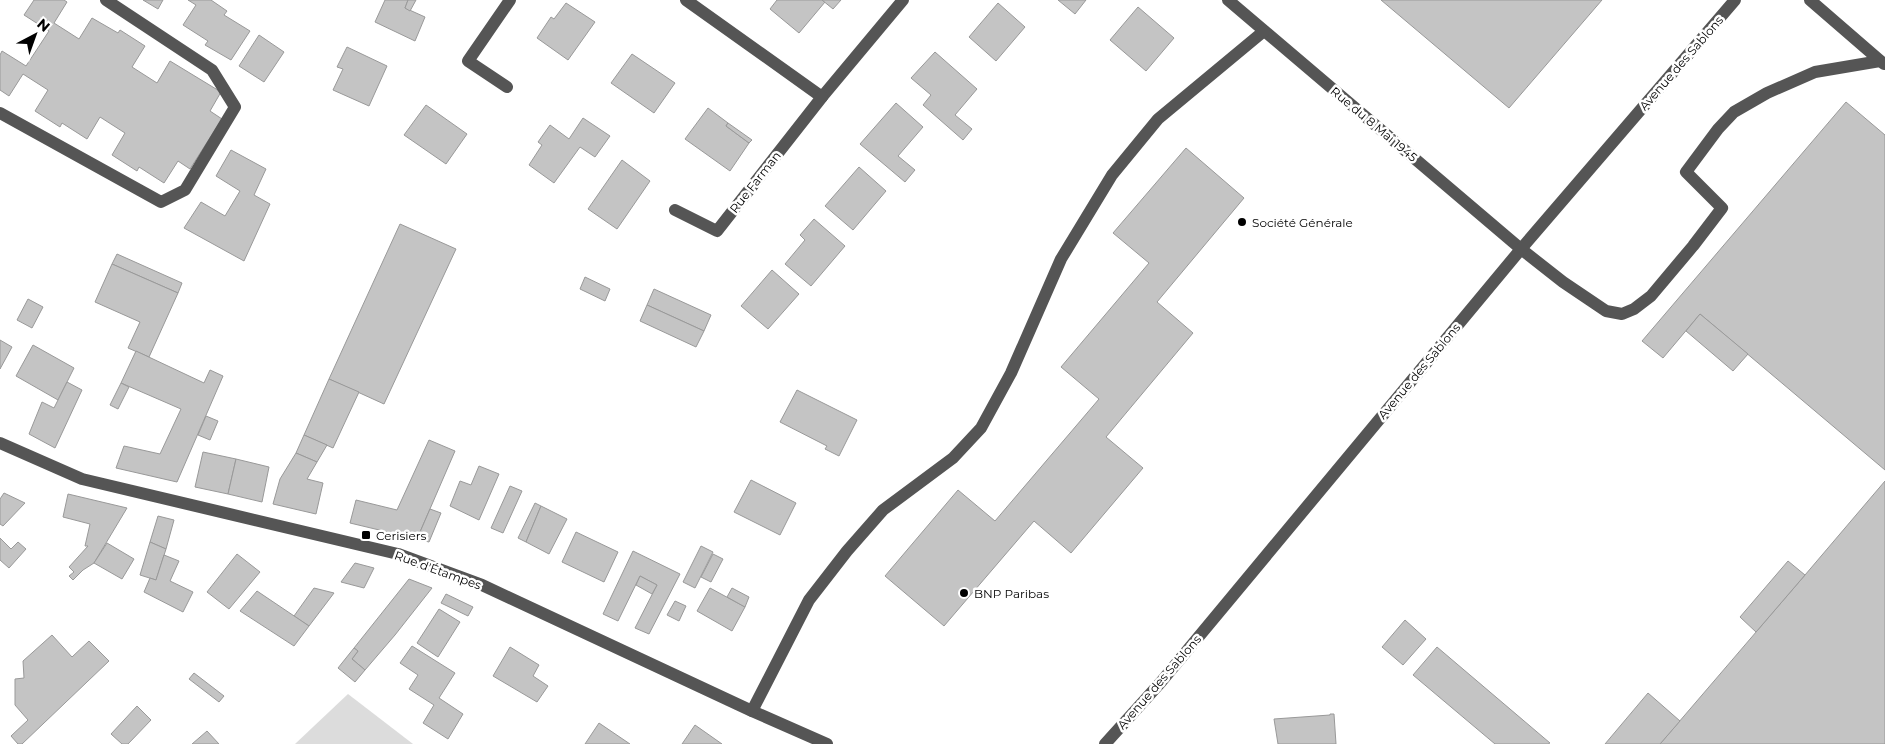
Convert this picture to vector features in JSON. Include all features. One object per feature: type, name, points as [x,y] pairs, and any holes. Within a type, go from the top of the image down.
[{"type":"street","points":[[0,113],[161,202],[185,190],[235,107],[212,70],[106,0]]},
{"type":"street","points":[[507,87],[468,61],[510,0]]},
{"type":"street","points":[[686,0],[822,98]]},
{"type":"street","name":"Rue Farman","points":[[675,210],[716,231],[903,0]]},
{"type":"street","name":"Rue du 8 Mai 1945","points":[[1228,0],[1563,282],[1606,311],[1622,314],[1634,309],[1651,296],[1722,208],[1686,172],[1718,129],[1734,112],[1767,93],[1815,72],[1883,63]]},
{"type":"street","name":"Avenue des Sablons","points":[[1105,744],[1160,682],[1521,248],[1735,0]]},
{"type":"street","points":[[1810,0],[1883,63]]},
{"type":"street","points":[[752,711],[810,600],[846,552],[883,510],[953,458],[981,428],[1010,373],[1061,259],[1112,175],[1158,119],[1264,31]]},
{"type":"street","name":"Rue d'Étampes","points":[[0,443],[82,479],[398,554],[482,585],[827,744]]},
{"type":"shaded area","points":[[348,694],[413,744],[295,744]]},
{"type":"building","points":[[34,0],[64,0],[67,2],[54,23],[79,39],[92,18],[118,33],[120,30],[145,46],[132,67],[157,83],[170,61],[221,92],[210,111],[222,119],[190,169],[178,161],[164,183],[139,167],[137,171],[112,155],[125,133],[100,117],[87,139],[62,123],[60,127],[35,111],[48,90],[23,74],[9,96],[0,90],[0,55],[2,51],[26,66],[49,31],[24,15]]},
{"type":"building","points":[[143,0],[163,0],[158,9]]},
{"type":"building","points":[[188,0],[211,0],[227,11],[224,15],[250,31],[231,60],[205,45],[208,41],[183,25],[196,5]]},
{"type":"building","points":[[385,0],[408,0],[405,8],[425,17],[415,41],[375,22]]},
{"type":"building","points":[[408,0],[416,0],[410,11],[405,8]]},
{"type":"building","points":[[777,0],[822,0],[825,2],[799,33],[770,9]]},
{"type":"building","points":[[822,0],[841,0],[833,9]]},
{"type":"building","points":[[1058,0],[1086,0],[1075,14]]},
{"type":"building","points":[[1381,0],[1602,0],[1509,108]]},
{"type":"building","points":[[566,3],[595,22],[568,60],[537,38],[551,17],[554,19]]},
{"type":"building","points":[[998,3],[1025,27],[996,61],[969,37]]},
{"type":"building","points":[[1138,7],[1174,38],[1146,71],[1110,40]]},
{"type":"building","points":[[259,35],[284,52],[264,82],[239,66]]},
{"type":"building","points":[[347,47],[387,66],[369,106],[333,90],[343,69],[337,67]]},
{"type":"building","points":[[935,52],[977,89],[955,115],[972,129],[963,140],[923,105],[931,95],[911,78]]},
{"type":"building","points":[[632,54],[675,83],[654,113],[611,83]]},
{"type":"building","points":[[1846,102],[1885,135],[1885,470],[1700,314],[1663,358],[1642,341]]},
{"type":"building","points":[[896,103],[923,127],[898,156],[915,170],[905,182],[860,144]]},
{"type":"building","points":[[426,105],[467,134],[446,164],[404,135]]},
{"type":"building","points":[[708,108],[728,123],[726,126],[749,143],[730,171],[685,139]]},
{"type":"building","points":[[583,118],[610,136],[595,157],[580,147],[554,183],[529,165],[542,145],[538,142],[550,125],[569,139]]},
{"type":"building","points":[[728,123],[752,140],[749,143],[726,126]]},
{"type":"building","points":[[1186,148],[1244,198],[1157,302],[1193,333],[1106,437],[1143,468],[1071,553],[1034,521],[944,626],[885,576],[958,490],[995,521],[1099,399],[1061,367],[1149,263],[1113,233]]},
{"type":"building","points":[[231,150],[266,169],[254,195],[270,204],[244,261],[184,228],[201,202],[225,216],[240,191],[216,176]]},
{"type":"building","points":[[622,160],[650,181],[617,229],[588,209]]},
{"type":"building","points":[[859,167],[886,191],[853,230],[825,206]]},
{"type":"building","points":[[814,219],[845,246],[811,286],[785,264],[805,240],[800,235]]},
{"type":"building","points":[[400,224],[456,249],[384,404],[329,379]]},
{"type":"building","points":[[117,254],[182,283],[178,293],[112,264]]},
{"type":"building","points":[[112,264],[178,293],[149,357],[128,348],[140,322],[95,302]]},
{"type":"building","points":[[772,270],[799,294],[768,329],[741,306]]},
{"type":"building","points":[[585,277],[610,289],[605,301],[580,289]]},
{"type":"building","points":[[654,289],[711,315],[704,331],[647,305]]},
{"type":"building","points":[[28,299],[43,307],[32,328],[17,320]]},
{"type":"building","points":[[647,305],[704,331],[696,347],[640,321]]},
{"type":"building","points":[[1700,314],[1748,354],[1733,371],[1686,331]]},
{"type":"building","points":[[0,340],[12,347],[0,369]]},
{"type":"building","points":[[33,345],[74,368],[58,400],[16,376]]},
{"type":"building","points":[[136,351],[204,383],[210,370],[223,376],[177,482],[116,468],[124,446],[160,454],[181,409],[121,383]]},
{"type":"building","points":[[329,379],[359,392],[333,448],[304,435]]},
{"type":"building","points":[[67,382],[82,390],[55,448],[29,434],[42,402],[54,408]]},
{"type":"building","points":[[121,383],[129,387],[118,409],[110,405]]},
{"type":"building","points":[[797,390],[857,420],[839,456],[825,449],[827,446],[780,422]]},
{"type":"building","points":[[206,416],[218,421],[210,440],[198,435]]},
{"type":"building","points":[[304,435],[327,445],[317,462],[296,453]]},
{"type":"building","points":[[429,440],[455,451],[417,539],[350,523],[356,500],[397,510]]},
{"type":"building","points":[[203,452],[236,459],[228,494],[195,487]]},
{"type":"building","points":[[296,453],[317,462],[307,479],[323,483],[316,514],[273,504],[280,479]]},
{"type":"building","points":[[236,459],[269,467],[262,502],[228,494]]},
{"type":"building","points":[[479,466],[499,474],[479,520],[450,506],[460,481],[471,485]]},
{"type":"building","points":[[751,480],[796,503],[780,535],[734,512]]},
{"type":"building","points":[[1885,481],[1885,744],[1660,744],[1805,575]]},
{"type":"building","points":[[510,486],[522,491],[503,533],[491,528]]},
{"type":"building","points":[[4,493],[25,503],[3,526],[0,524],[0,499]]},
{"type":"building","points":[[68,494],[127,508],[94,563],[73,580],[69,576],[74,572],[69,567],[88,546],[85,546],[90,524],[63,517]]},
{"type":"building","points":[[535,503],[541,506],[526,542],[518,538]]},
{"type":"building","points":[[541,506],[567,519],[549,554],[526,542]]},
{"type":"building","points":[[430,509],[441,513],[429,542],[417,539]]},
{"type":"building","points":[[158,516],[174,520],[166,549],[150,542]]},
{"type":"building","points":[[576,532],[618,552],[604,582],[562,562]]},
{"type":"building","points":[[0,538],[11,549],[18,542],[26,549],[9,568],[0,560]]},
{"type":"building","points":[[150,542],[166,549],[156,580],[140,575]]},
{"type":"building","points":[[107,543],[134,559],[122,579],[94,563]]},
{"type":"building","points":[[701,546],[713,552],[695,588],[683,582]]},
{"type":"building","points":[[633,551],[680,574],[649,634],[635,628],[657,585],[640,576],[618,621],[603,614]]},
{"type":"building","points":[[237,554],[260,572],[229,609],[207,592]]},
{"type":"building","points":[[713,554],[723,559],[711,582],[701,577]]},
{"type":"building","points":[[164,555],[179,561],[170,581],[193,592],[183,612],[144,592],[150,578],[156,580]]},
{"type":"building","points":[[1788,561],[1805,575],[1756,632],[1740,617]]},
{"type":"building","points":[[355,563],[374,568],[364,588],[341,582]]},
{"type":"building","points":[[640,576],[657,585],[652,594],[636,585]]},
{"type":"building","points":[[409,579],[432,588],[365,670],[352,659],[358,651],[354,648]]},
{"type":"building","points":[[314,588],[334,593],[309,626],[294,616]]},
{"type":"building","points":[[710,588],[745,607],[732,631],[697,611]]},
{"type":"building","points":[[732,588],[749,597],[745,607],[727,597]]},
{"type":"building","points":[[257,591],[309,626],[294,646],[240,611]]},
{"type":"building","points":[[446,594],[473,607],[468,616],[441,603]]},
{"type":"building","points":[[675,601],[686,606],[679,621],[667,615]]},
{"type":"building","points":[[439,609],[460,622],[438,657],[417,643]]},
{"type":"building","points":[[1405,620],[1426,639],[1403,665],[1382,647]]},
{"type":"building","points":[[52,635],[72,657],[89,641],[109,661],[22,744],[18,744],[11,736],[28,720],[15,705],[15,679],[24,678],[23,661]]},
{"type":"building","points":[[412,646],[455,673],[439,698],[463,714],[448,739],[423,723],[434,705],[409,689],[418,675],[400,663]]},
{"type":"building","points":[[510,647],[539,665],[533,676],[548,686],[537,702],[493,676]]},
{"type":"building","points":[[1437,647],[1550,743],[1495,744],[1413,675]]},
{"type":"building","points":[[354,648],[358,651],[352,659],[365,670],[355,682],[338,668]]},
{"type":"building","points":[[194,673],[224,696],[219,702],[189,679]]},
{"type":"building","points":[[1648,693],[1680,721],[1660,744],[1605,744]]},
{"type":"building","points":[[137,706],[151,720],[128,744],[122,744],[111,734]]},
{"type":"building","points":[[1334,714],[1336,744],[1278,744],[1274,719]]},
{"type":"building","points":[[599,723],[630,744],[585,744]]},
{"type":"building","points":[[695,725],[722,744],[682,744]]},
{"type":"building","points":[[207,731],[219,744],[192,744]]},
{"type":"place","name":"Société Générale","points":[[1242,222]]},
{"type":"place","name":"Cerisiers","points":[[366,535]]},
{"type":"place","name":"BNP Paribas","points":[[964,593]]}]
